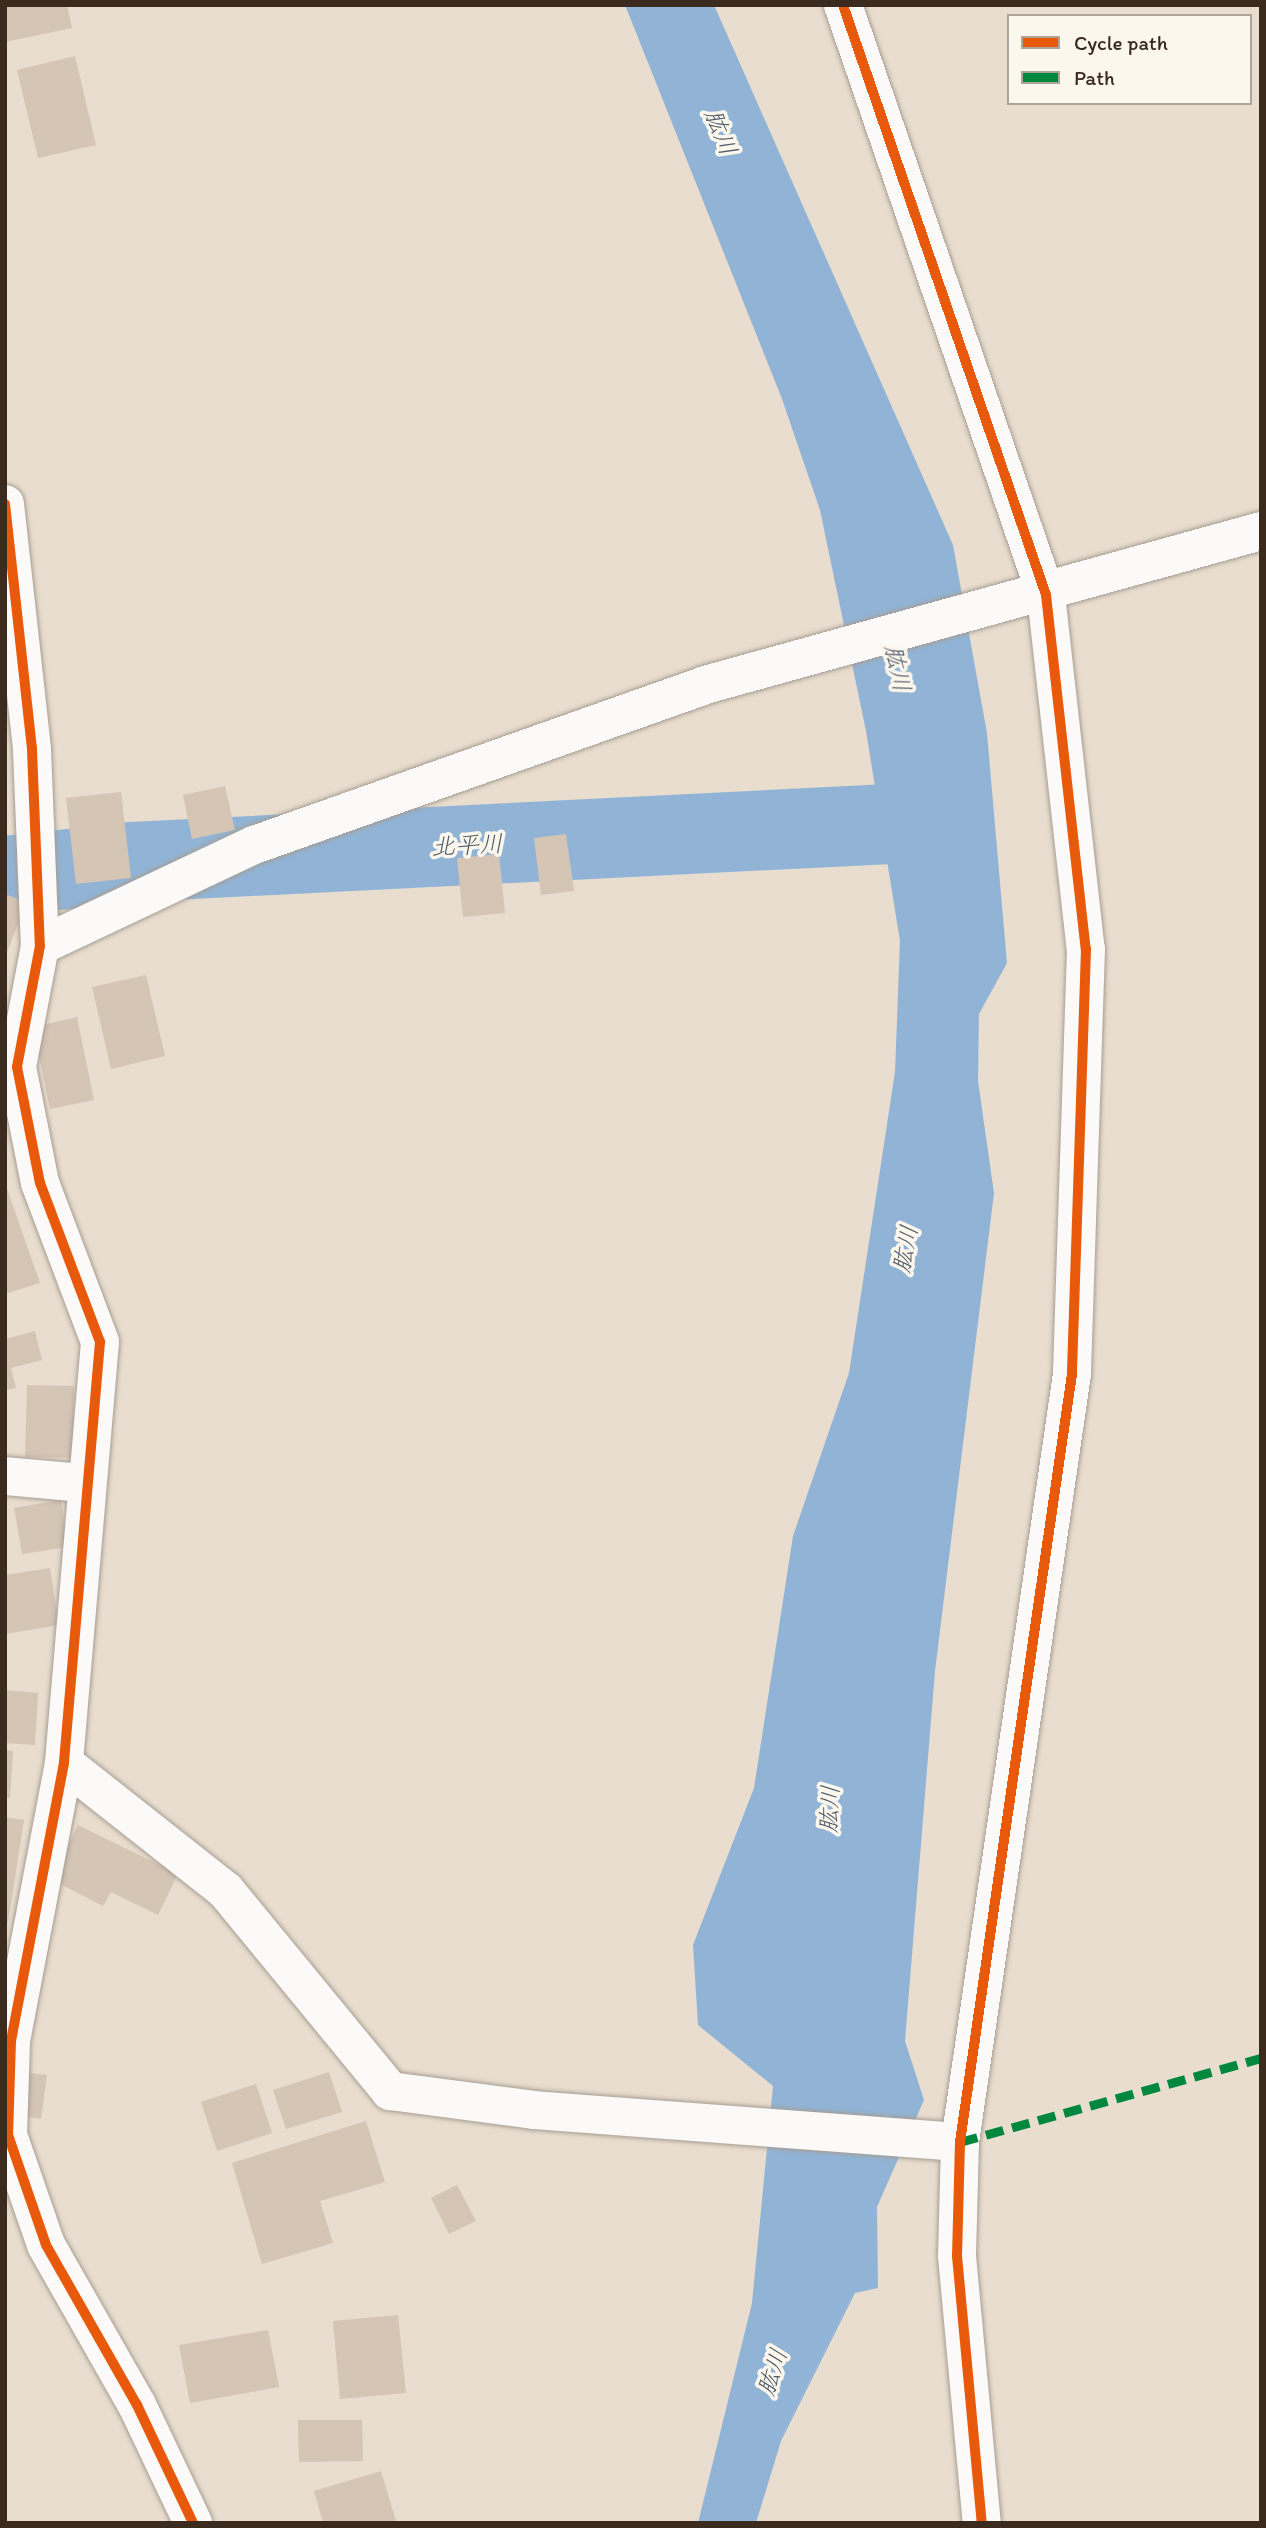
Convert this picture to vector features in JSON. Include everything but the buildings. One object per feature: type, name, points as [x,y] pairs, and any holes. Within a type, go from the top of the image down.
[{"type":"street","points":[[843,5],[1046,595],[1086,949],[1072,1374],[944,2144],[982,2523]]},
{"type":"street","points":[[5,504],[32,750],[40,946],[17,1067],[40,1183],[100,1342],[84,1483],[64,1763],[11,2041],[8,2135],[46,2245],[137,2404],[192,2523]]},
{"type":"street","points":[[40,946],[254,845],[705,685],[1008,602],[1046,595],[1261,531]]},
{"type":"street","points":[[5,1476],[84,1483]]},
{"type":"street","points":[[64,1763],[226,1891],[390,2091],[534,2110],[944,2144]]},
{"type":"water","name":"肱川","points":[[625,5],[714,5],[953,545],[987,733],[1007,963],[979,1014],[978,1081],[994,1193],[935,1671],[905,2041],[924,2100],[877,2207],[878,2288],[855,2293],[781,2441],[756,2523],[698,2523],[752,2303],[773,2086],[698,2025],[693,1945],[754,1788],[793,1536],[849,1373],[895,1072],[900,941],[866,731],[820,510],[782,399]]},
{"type":"waterway","name":"北平川","points":[[5,876],[132,862],[930,822]]},
{"type":"marked path","points":[[960,2142],[1261,2058]]},
{"type":"cycle path","points":[[843,5],[1046,595],[1086,949],[1072,1374],[960,2142],[957,2256],[982,2523]]},
{"type":"cycle path","points":[[5,504],[32,750],[40,946],[17,1067],[40,1183],[100,1342],[64,1763],[11,2041],[8,2135],[46,2245],[137,2405],[193,2523]]}]
